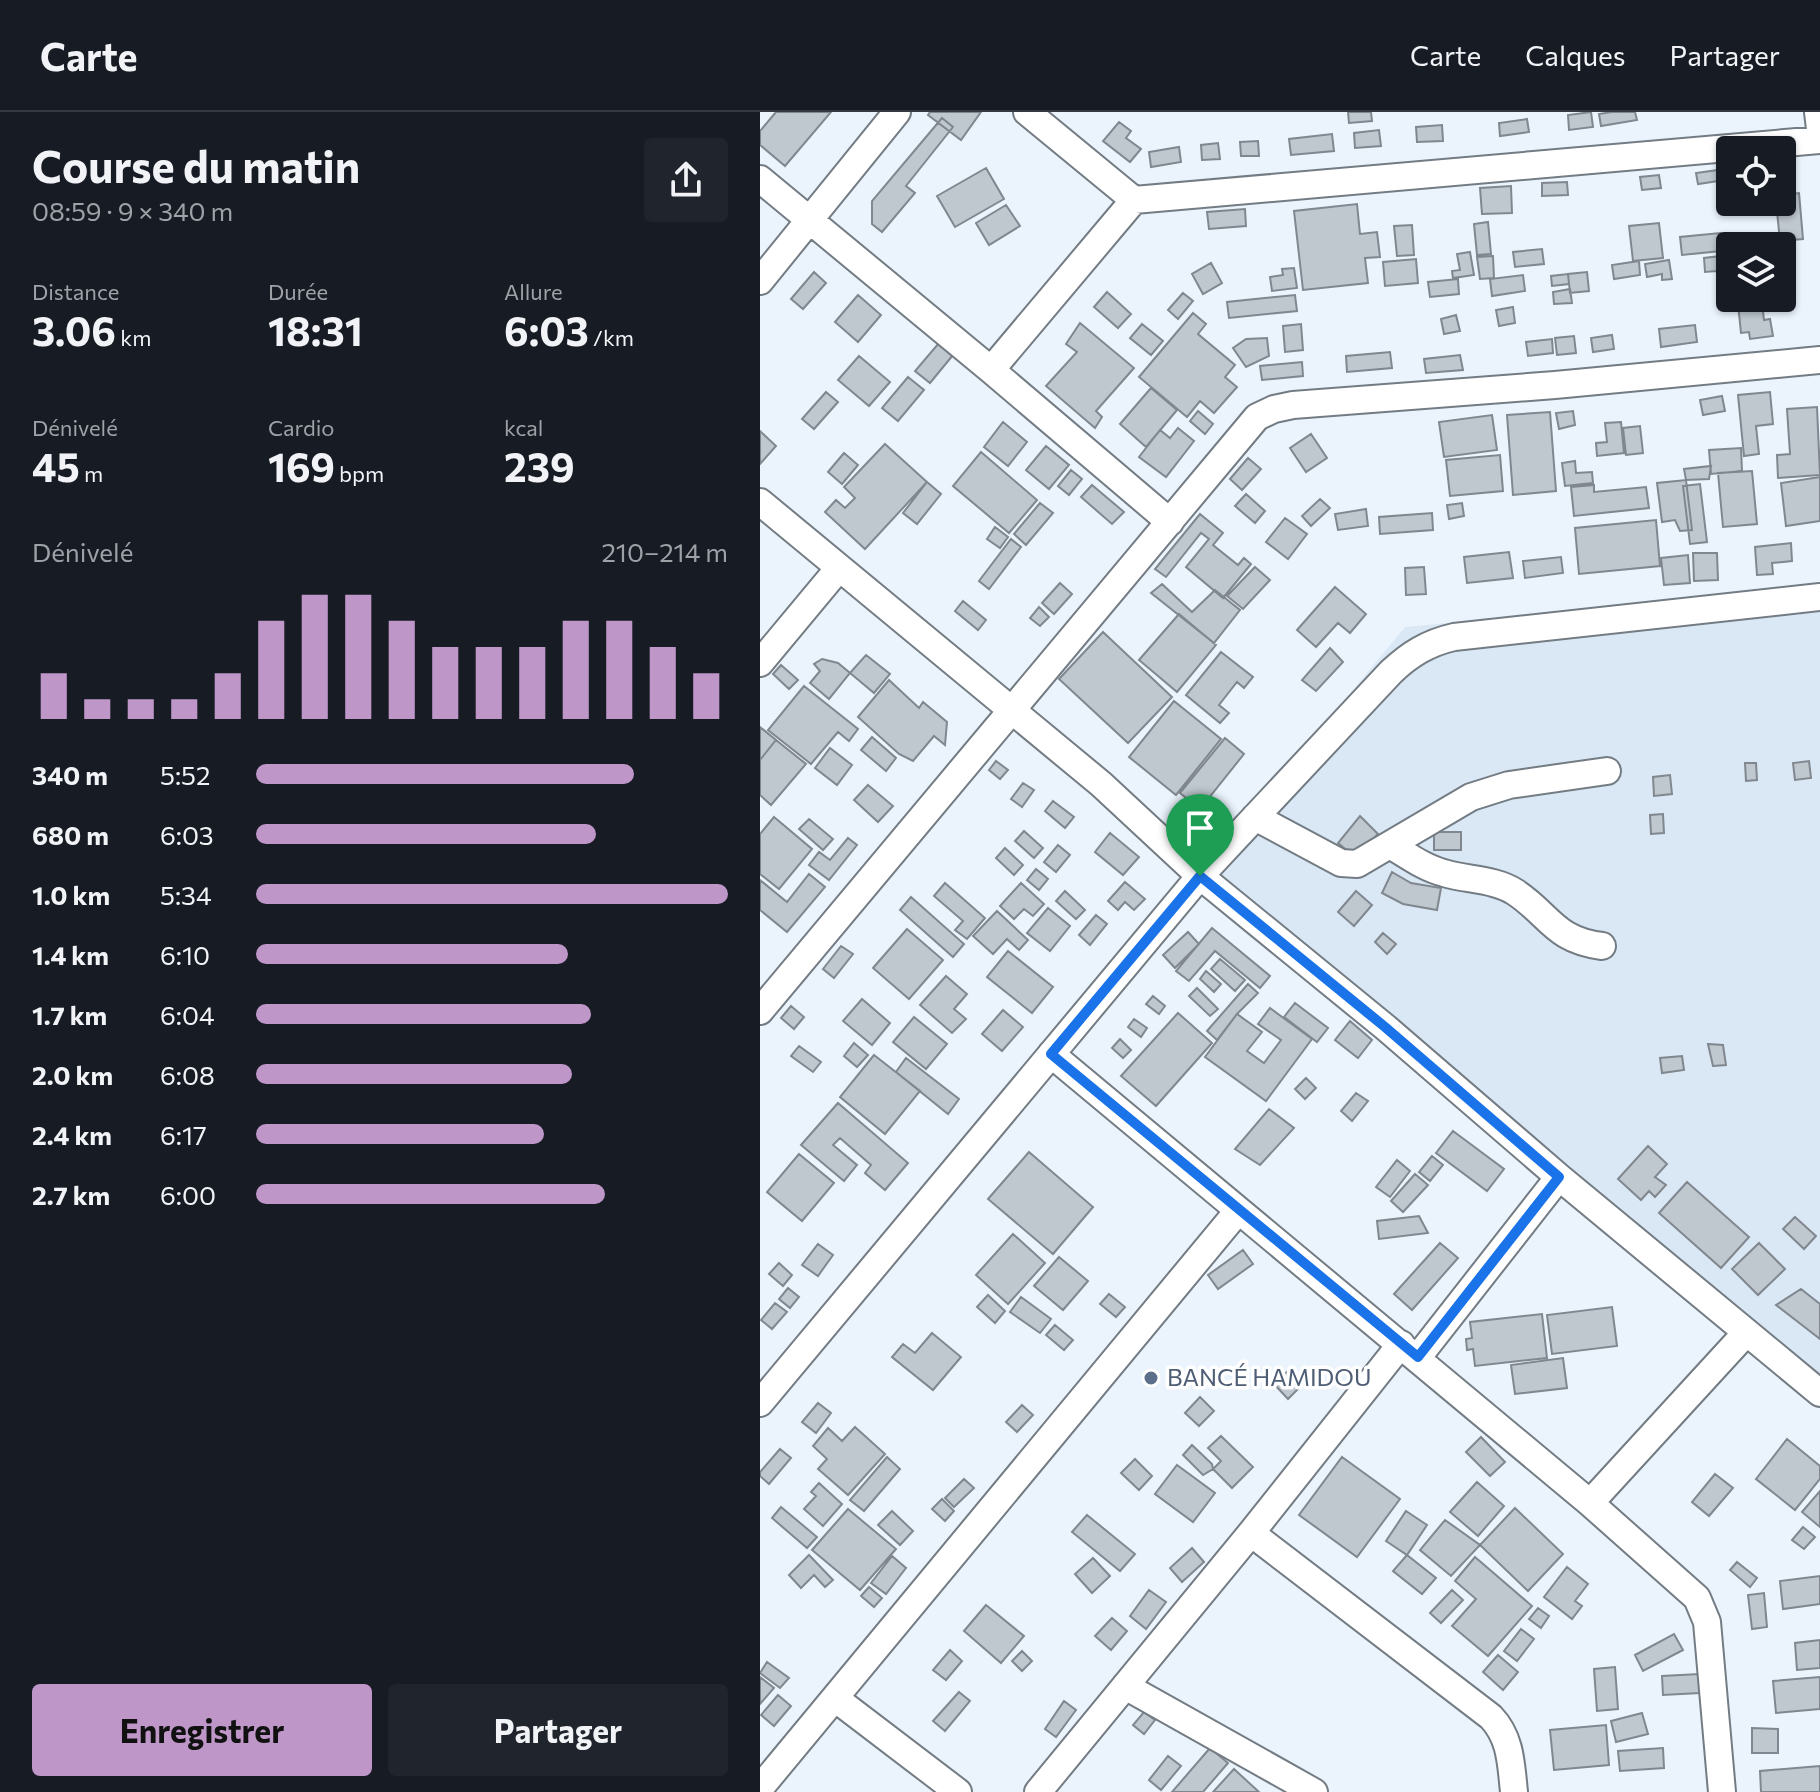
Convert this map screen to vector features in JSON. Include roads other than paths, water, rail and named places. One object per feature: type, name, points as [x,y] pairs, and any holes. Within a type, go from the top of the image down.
[{"type":"street","points":[[760,281],[897,112]]},
{"type":"street","points":[[1027,112],[1134,200],[1820,140]]},
{"type":"street","points":[[1818,112],[1820,129]]},
{"type":"street","points":[[760,179],[1170,522]]},
{"type":"street","points":[[991,370],[1134,200]]},
{"type":"street","points":[[760,1011],[1257,417],[1293,405],[1820,360]]},
{"type":"street","points":[[760,502],[1101,784],[1200,876],[1385,1027],[1745,1334],[1820,1393]]},
{"type":"street","points":[[760,663],[839,568]]},
{"type":"street","points":[[763,1391],[1200,876],[1391,672],[1424,646],[1454,637],[1820,597]]},
{"type":"street","points":[[1255,817],[1341,863],[1357,864],[1471,797],[1509,785],[1607,771]]},
{"type":"street","points":[[1390,845],[1428,868],[1503,886],[1516,893],[1568,937],[1580,943],[1602,946]]},
{"type":"street","points":[[1051,1054],[1410,1351],[1697,1598],[1703,1607],[1709,1634],[1718,1792]]},
{"type":"street","points":[[1038,1792],[1251,1533],[1559,1177]]},
{"type":"street","points":[[760,1788],[1238,1211]]},
{"type":"street","points":[[1590,1503],[1745,1334]]},
{"type":"street","points":[[1251,1533],[1491,1717],[1508,1744],[1514,1792]]},
{"type":"street","points":[[1125,1686],[1314,1792]]},
{"type":"street","points":[[836,1699],[958,1792]]},
{"type":"place","name":"BANCÉ HAMIDOU","points":[[1151,1378]]}]
